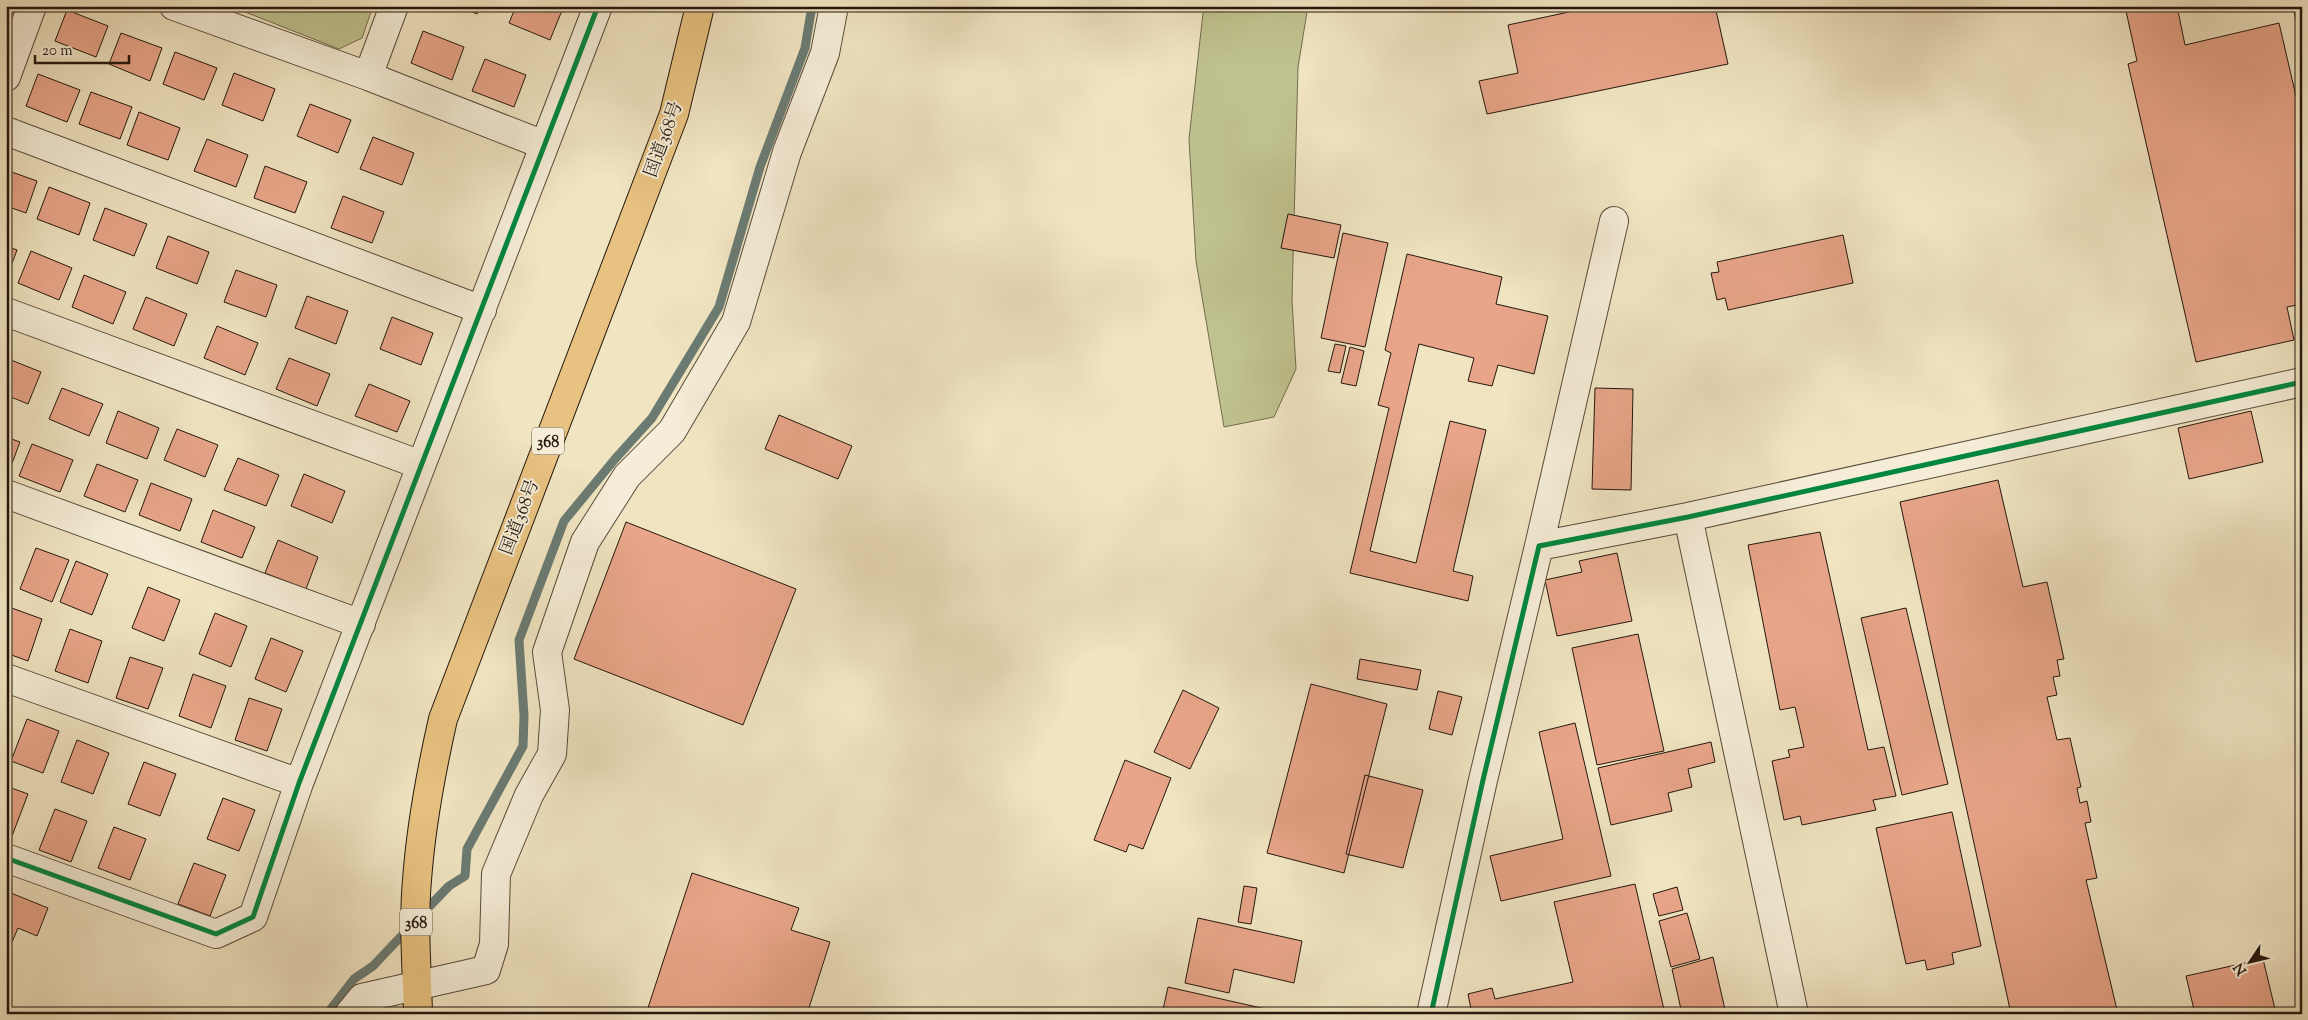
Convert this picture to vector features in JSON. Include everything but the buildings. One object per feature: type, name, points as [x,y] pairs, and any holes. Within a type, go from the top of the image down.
[{"type":"highway","name":"国道368号","points":[[418,1014],[416,882],[430,778],[443,719],[674,114],[700,6]]},
{"type":"street","points":[[6,77],[32,6]]},
{"type":"street","points":[[174,6],[368,76],[544,145]]},
{"type":"street","points":[[368,76],[394,6]]},
{"type":"street","points":[[6,858],[216,934],[253,917],[299,783],[598,6]]},
{"type":"street","points":[[349,1014],[362,998],[416,974],[486,970],[494,944],[496,874],[529,795],[552,754],[555,710],[547,652],[585,542],[627,476],[672,431],[736,322],[787,152],[825,53],[834,6]]},
{"type":"street","points":[[6,131],[482,310]]},
{"type":"street","points":[[1431,1014],[1483,780],[1614,221]]},
{"type":"street","points":[[6,312],[421,465]]},
{"type":"street","points":[[1539,546],[1688,518],[2302,382]]},
{"type":"street","points":[[6,494],[361,624]]},
{"type":"street","points":[[1688,518],[1794,1014]]},
{"type":"street","points":[[6,678],[299,783]]},
{"type":"green space","points":[[230,6],[373,6],[362,38],[339,49]]},
{"type":"green space","points":[[1207,6],[1308,6],[1298,67],[1292,299],[1296,369],[1274,417],[1224,427],[1196,261],[1189,139],[1203,13]]},
{"type":"green space","points":[[2292,6],[2302,6],[2302,40]]},
{"type":"waterway","points":[[421,915],[449,886],[465,876],[467,849],[523,746],[524,716],[519,640],[564,521],[652,418],[719,307],[760,167],[805,48],[812,6]]},
{"type":"waterway","points":[[327,1014],[354,979],[373,966],[409,928]]},
{"type":"cycle path","points":[[6,858],[216,934],[253,917],[299,783],[598,6]]},
{"type":"cycle path","points":[[1431,1014],[1483,780],[1539,546],[1688,517],[2302,382]]}]
